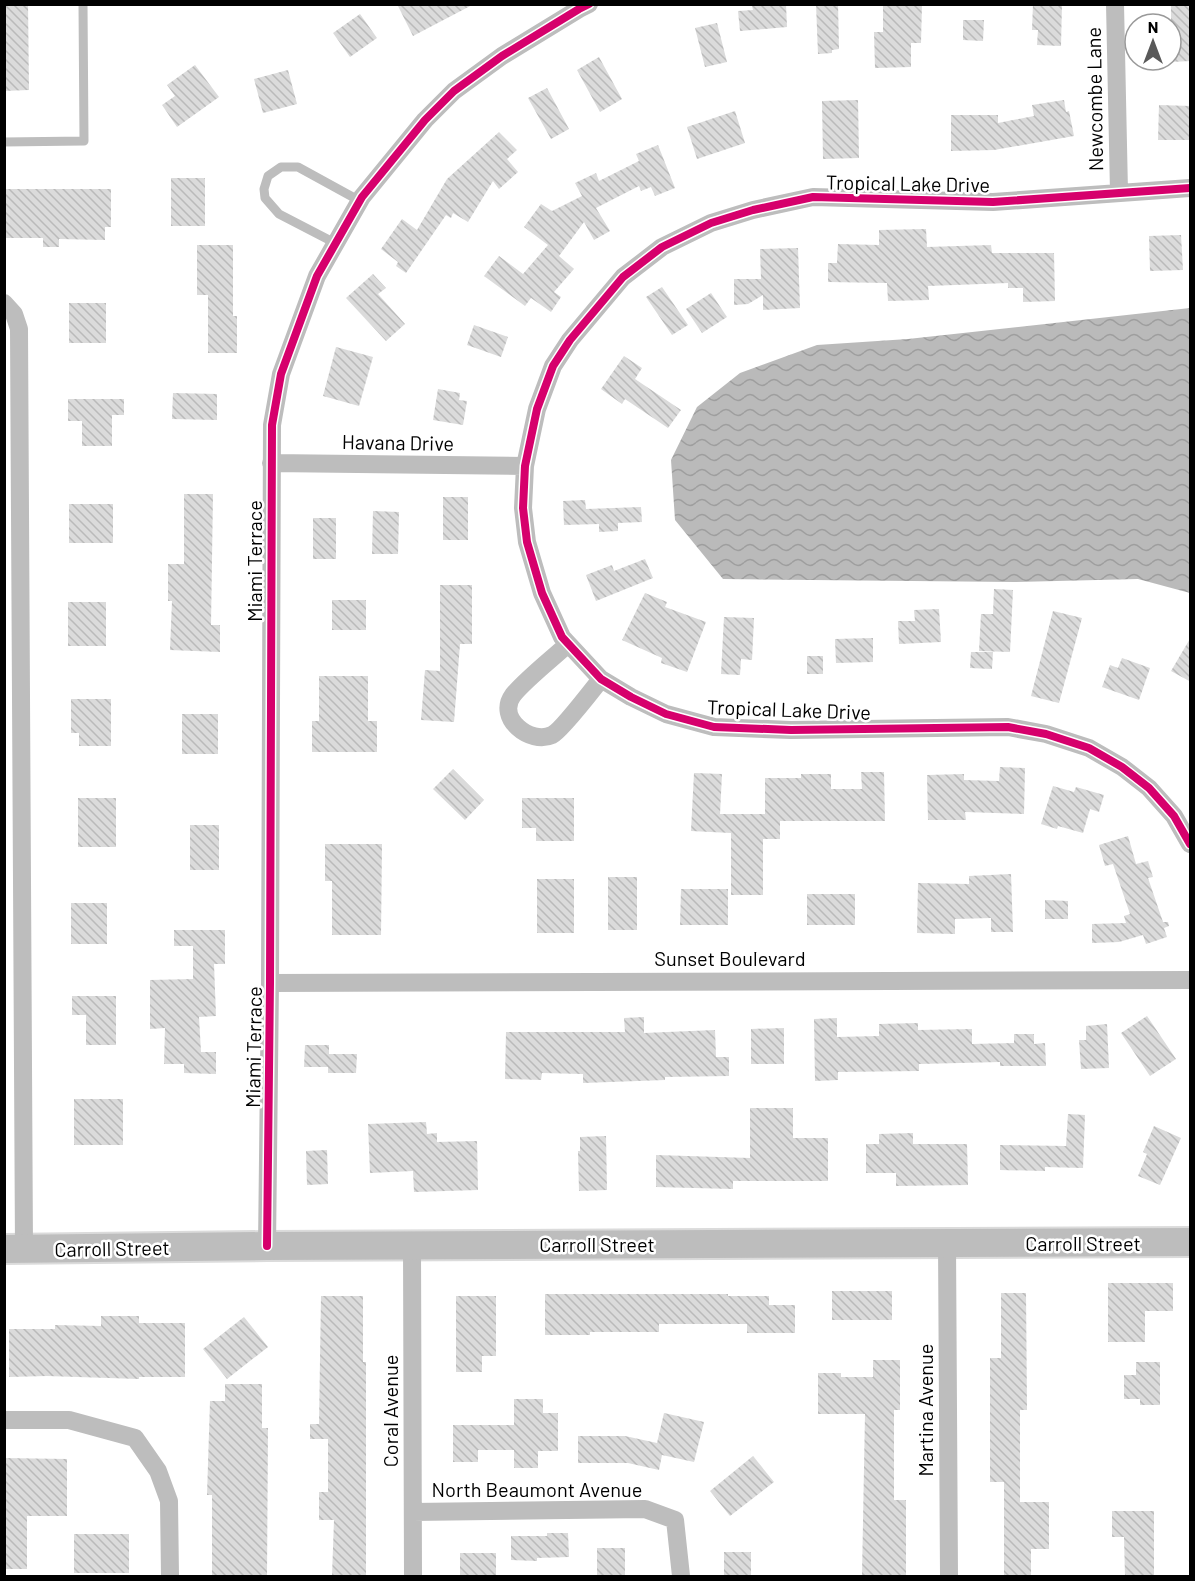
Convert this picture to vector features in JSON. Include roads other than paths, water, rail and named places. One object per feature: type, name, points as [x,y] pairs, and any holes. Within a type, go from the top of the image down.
[{"type":"main road","name":"Carroll Street","points":[[14,1249],[1191,1242]]},
{"type":"street","name":"Newcombe Lane","points":[[1115,4],[1119,192]]},
{"type":"street","name":"Miami Terrace","points":[[267,1246],[271,464],[272,425],[281,374],[317,276],[335,243],[360,201],[425,120],[454,92],[501,56],[582,6]]},
{"type":"street","name":"Tropical Lake Drive","points":[[1191,188],[993,202],[813,197],[753,210],[711,223],[662,247],[623,277],[570,340],[553,366],[537,409],[525,466],[523,508],[527,542],[542,593],[562,637],[602,679],[631,697],[666,714],[714,727],[791,730],[1008,728],[1046,734],[1089,748],[1122,767],[1149,788],[1174,816],[1191,844]]},
{"type":"street","points":[[4,303],[14,314],[19,329],[14,1249]]},
{"type":"street","name":"Havana Drive","points":[[271,464],[525,466]]},
{"type":"street","points":[[568,644],[512,696],[509,709],[514,724],[526,735],[541,738],[554,734],[602,679]]},
{"type":"street","name":"Sunset Boulevard","points":[[270,983],[1191,980]]},
{"type":"street","name":"Martina Avenue","points":[[947,1243],[949,1576]]},
{"type":"street","name":"Coral Avenue","points":[[412,1245],[413,1576]]},
{"type":"street","points":[[4,1420],[69,1420],[135,1438],[158,1471],[169,1501],[170,1576]]},
{"type":"street","name":"North Beaumont Avenue","points":[[413,1512],[645,1509],[675,1520],[681,1576]]},
{"type":"lane","points":[[4,142],[84,141],[83,4]]},
{"type":"lane","points":[[335,243],[279,214],[265,198],[264,189],[268,176],[281,167],[298,167],[360,201]]},
{"type":"water","points":[[1190,308],[1190,593],[1138,579],[1013,582],[723,579],[675,520],[671,460],[697,407],[740,373],[817,345],[908,339]]}]
